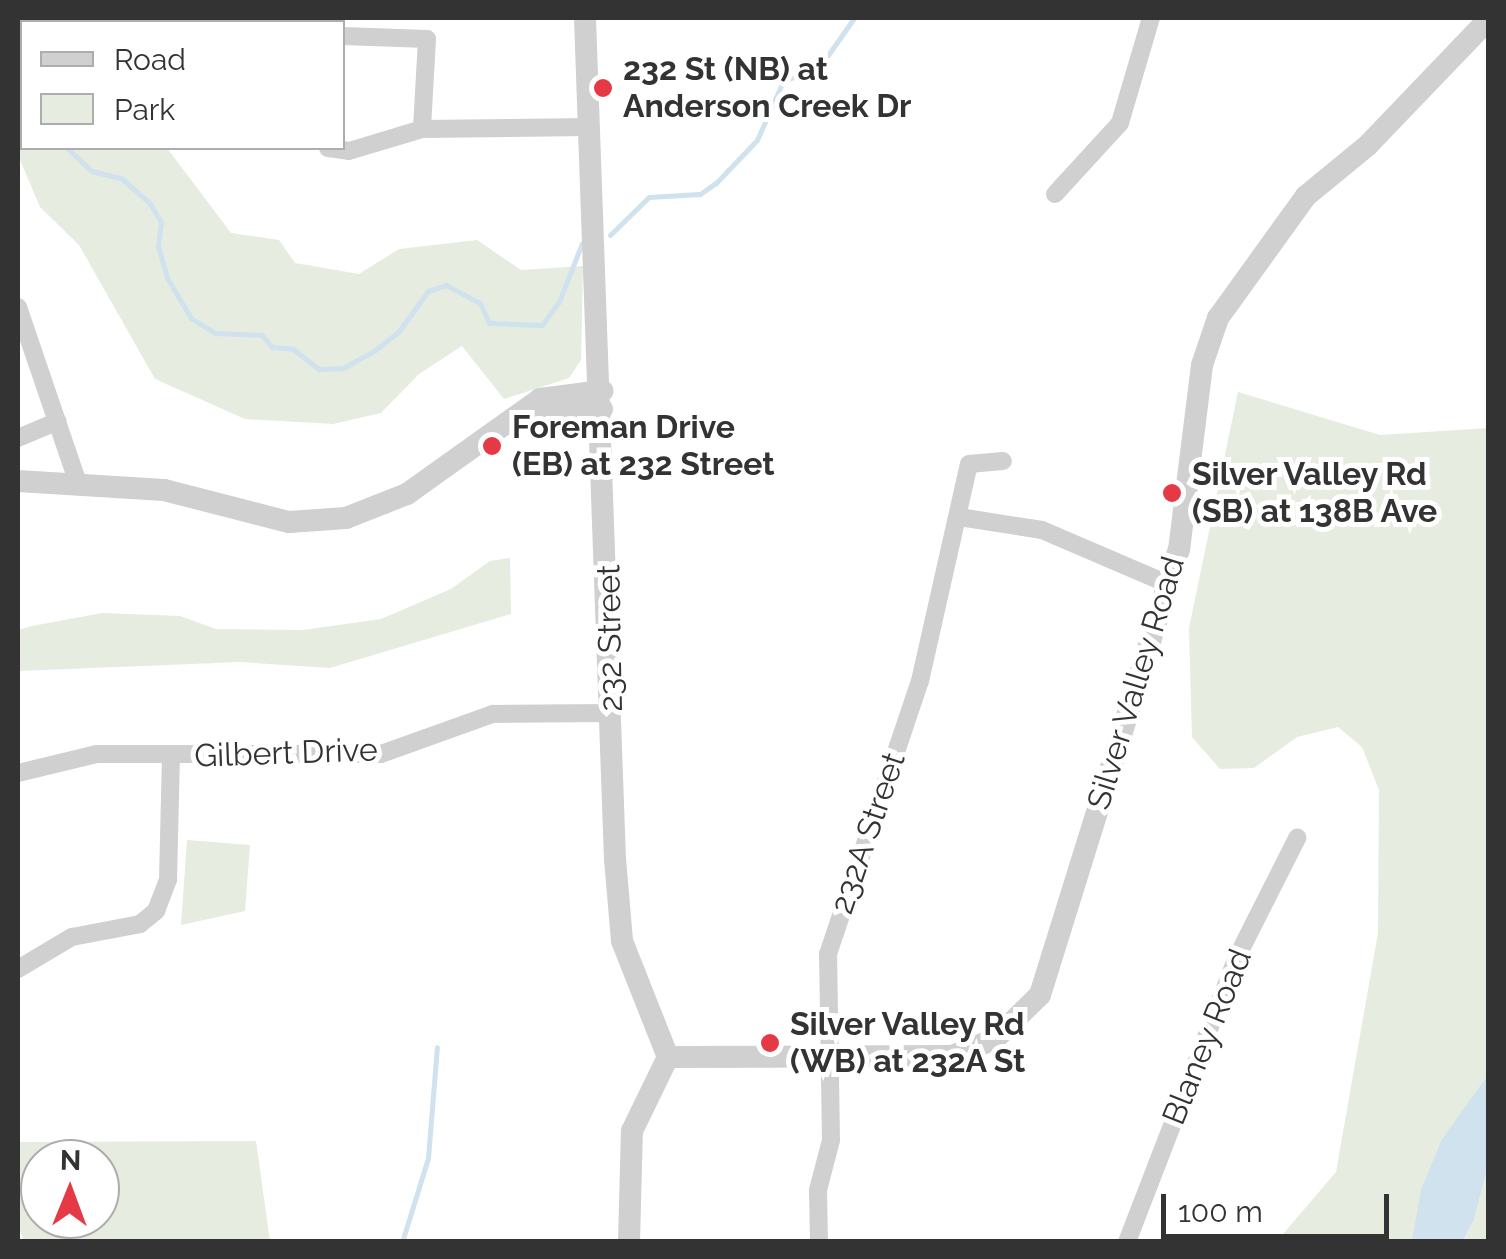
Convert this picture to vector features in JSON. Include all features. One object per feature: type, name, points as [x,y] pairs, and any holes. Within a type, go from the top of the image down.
[{"type":"street","name":"232 Street","points":[[585,18],[622,941],[668,1057]]},
{"type":"street","points":[[1055,194],[1120,124],[1151,18]]},
{"type":"street","name":"Silver Valley Road","points":[[668,1057],[830,1060],[952,1056],[996,1039],[1040,995],[1179,550],[1202,365],[1218,318],[1306,196],[1368,145],[1488,20]]},
{"type":"street","points":[[345,36],[427,39],[422,129]]},
{"type":"street","points":[[342,150],[422,129],[588,127]]},
{"type":"street","points":[[18,308],[77,480]]},
{"type":"street","points":[[18,481],[77,480],[164,490],[289,522],[346,518],[408,494],[532,410],[540,399],[602,400]]},
{"type":"street","points":[[18,438],[58,421]]},
{"type":"street","name":"232A Street","points":[[818,1242],[818,1190],[830,1150],[828,954],[920,682],[969,464],[1003,461]]},
{"type":"street","points":[[960,517],[1042,530],[1168,584]]},
{"type":"street","name":"Gilbert Drive","points":[[18,773],[98,754],[381,754],[493,714],[611,713]]},
{"type":"street","points":[[18,969],[72,937],[140,924],[156,911],[168,879],[171,756]]},
{"type":"street","name":"Blaney Road","points":[[1127,1242],[1236,959],[1298,838]]},
{"type":"street","points":[[629,1242],[632,1131],[668,1057]]},
{"type":"green space","points":[[18,18],[122,18],[20,20],[20,150],[169,150],[231,233],[279,240],[295,263],[359,274],[399,249],[477,240],[521,270],[583,266],[581,360],[569,378],[504,399],[462,346],[419,374],[381,413],[333,424],[245,419],[155,379],[79,245],[40,207],[18,155]]},
{"type":"green space","points":[[1238,392],[1380,435],[1488,428],[1488,1075],[1434,1160],[1412,1241],[1277,1241],[1336,1172],[1378,933],[1379,790],[1362,747],[1338,727],[1297,737],[1254,768],[1220,769],[1192,737],[1189,628]]},
{"type":"green space","points":[[510,558],[511,614],[330,668],[241,662],[18,671],[18,630],[32,626],[102,613],[180,616],[216,629],[303,630],[381,619],[451,589],[490,561]]},
{"type":"green space","points":[[187,840],[250,845],[245,911],[181,925]]},
{"type":"green space","points":[[256,1141],[270,1241],[24,1241],[120,1239],[120,1142]]},
{"type":"green space","points":[[18,1142],[20,1142],[20,1232]]},
{"type":"green space","points":[[1488,1166],[1488,1241],[1463,1242],[1474,1220]]},
{"type":"water","points":[[1488,1075],[1488,1166],[1474,1220],[1463,1241],[1412,1241],[1421,1190],[1442,1139]]},
{"type":"waterway","points":[[610,235],[649,197],[700,194],[716,183],[757,140],[783,81],[819,68],[854,18]]},
{"type":"waterway","points":[[69,150],[92,171],[121,178],[149,202],[161,222],[158,246],[167,278],[191,318],[215,333],[262,335],[272,347],[293,349],[319,369],[343,368],[375,350],[399,331],[428,291],[446,285],[480,303],[489,323],[542,325],[559,302],[582,243]]},
{"type":"waterway","points":[[402,1242],[428,1158],[437,1047]]},
{"type":"place","name":"232 St (NB) at Anderson Creek Dr","points":[[603,88]]},
{"type":"place","name":"Foreman Drive (EB) at 232 Street","points":[[492,446]]},
{"type":"place","name":"Silver Valley Rd (SB) at 138B Ave","points":[[1172,493]]},
{"type":"place","name":"Silver Valley Rd (WB) at 232A St","points":[[770,1043]]}]
